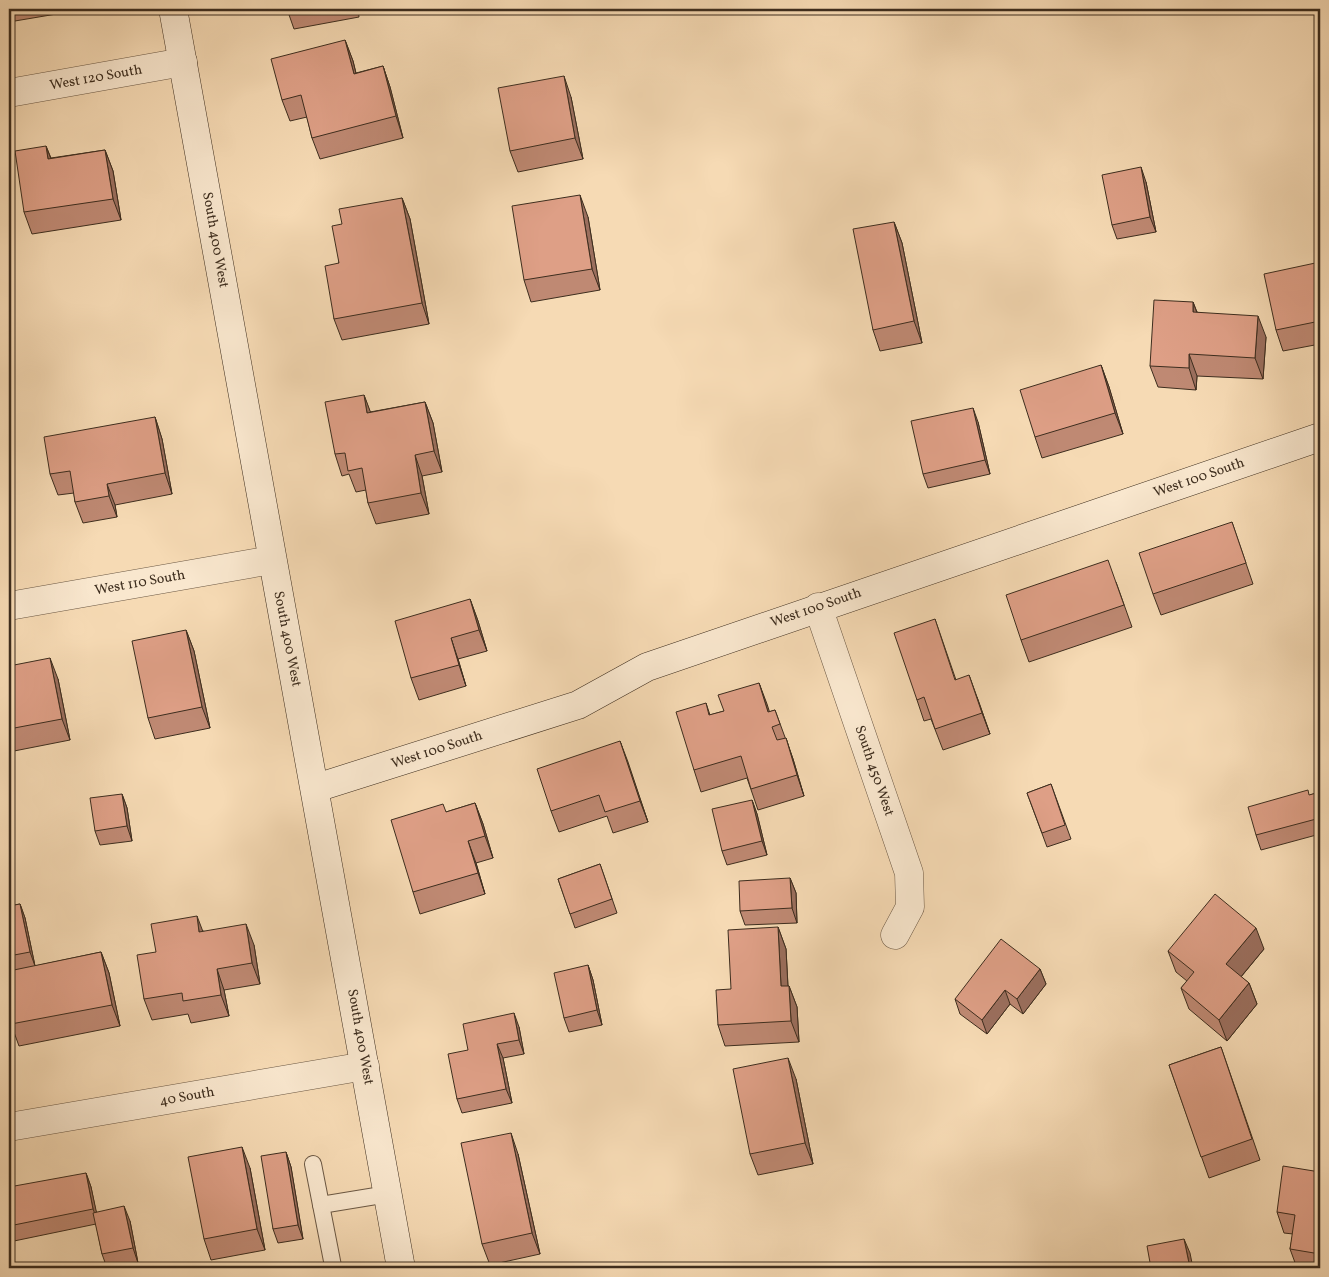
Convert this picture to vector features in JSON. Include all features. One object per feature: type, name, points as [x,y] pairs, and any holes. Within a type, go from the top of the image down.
[{"type":"street","name":"South 400 West","points":[[173,9],[272,560],[316,788],[401,1268]]},
{"type":"street","name":"West 120 South","points":[[9,93],[183,62]]},
{"type":"street","name":"West 100 South","points":[[316,788],[578,705],[647,667],[1320,437]]},
{"type":"street","name":"West 110 South","points":[[9,606],[272,560]]},
{"type":"street","name":"South 450 West","points":[[818,607],[909,873],[910,907],[895,935]]},
{"type":"street","name":"40 South","points":[[9,1128],[365,1066]]},
{"type":"lane","points":[[313,1164],[333,1266]]},
{"type":"lane","points":[[321,1205],[388,1194]]},
{"type":"building","points":[[345,40],[354,74],[383,66],[396,116],[312,138],[301,95],[282,100],[271,59]]},
{"type":"building","points":[[564,76],[575,138],[510,151],[498,88]]},
{"type":"building","points":[[46,146],[48,159],[105,150],[113,199],[24,212],[15,151]]},
{"type":"building","points":[[1141,167],[1150,217],[1112,225],[1102,175]]},
{"type":"building","points":[[580,195],[592,269],[524,280],[512,206]]},
{"type":"building","points":[[402,198],[422,303],[334,319],[325,266],[339,263],[332,226],[342,224],[339,209]]},
{"type":"building","points":[[894,222],[914,321],[873,330],[853,229]]},
{"type":"building","points":[[1320,262],[1320,321],[1276,330],[1264,274]]},
{"type":"building","points":[[1154,300],[1193,302],[1193,312],[1258,316],[1255,358],[1189,354],[1189,368],[1150,366]]},
{"type":"building","points":[[1101,365],[1115,413],[1035,437],[1020,390]]},
{"type":"building","points":[[364,395],[367,413],[425,402],[434,451],[415,455],[421,493],[368,503],[362,468],[348,471],[345,453],[335,454],[325,402]]},
{"type":"building","points":[[973,408],[985,460],[923,474],[911,421]]},
{"type":"building","points":[[155,417],[165,473],[107,484],[109,496],[75,502],[70,471],[50,474],[44,437]]},
{"type":"building","points":[[1232,522],[1246,563],[1153,594],[1139,553]]},
{"type":"building","points":[[1108,560],[1124,605],[1021,640],[1006,595]]},
{"type":"building","points":[[470,599],[479,630],[451,638],[459,665],[411,678],[395,621]]},
{"type":"building","points":[[935,619],[955,680],[969,675],[982,713],[935,729],[924,697],[917,700],[894,633]]},
{"type":"building","points":[[186,630],[202,707],[148,718],[132,641]]},
{"type":"building","points":[[50,658],[62,719],[9,729],[9,666]]},
{"type":"building","points":[[759,683],[768,712],[775,710],[780,724],[772,727],[777,740],[786,738],[797,775],[751,789],[741,756],[694,770],[676,712],[706,703],[709,715],[724,711],[718,695]]},
{"type":"building","points":[[620,741],[640,801],[605,812],[599,795],[551,811],[537,769]]},
{"type":"building","points":[[1051,784],[1065,825],[1042,833],[1027,793]]},
{"type":"building","points":[[1308,790],[1309,795],[1320,792],[1320,818],[1256,835],[1248,807]]},
{"type":"building","points":[[122,794],[127,826],[95,831],[90,798]]},
{"type":"building","points":[[752,800],[762,841],[722,851],[712,809]]},
{"type":"building","points":[[475,803],[485,836],[468,841],[478,873],[413,892],[391,820],[443,804],[446,812]]},
{"type":"building","points":[[600,864],[612,899],[570,914],[558,879]]},
{"type":"building","points":[[790,878],[792,908],[740,911],[739,881]]},
{"type":"building","points":[[1215,894],[1256,928],[1226,964],[1249,983],[1219,1020],[1181,988],[1194,972],[1168,951]]},
{"type":"building","points":[[20,904],[30,952],[9,956],[9,906]]},
{"type":"building","points":[[197,916],[199,932],[246,924],[252,963],[217,969],[221,995],[183,1001],[182,993],[144,999],[137,955],[156,952],[151,924]]},
{"type":"building","points":[[778,927],[781,986],[789,986],[791,1021],[718,1025],[716,990],[731,989],[728,930]]},
{"type":"building","points":[[1001,939],[1040,969],[1017,999],[1005,990],[982,1020],[955,999]]},
{"type":"building","points":[[101,952],[112,1005],[11,1024],[9,1013],[9,971]]},
{"type":"building","points":[[588,965],[597,1010],[564,1018],[554,973]]},
{"type":"building","points":[[514,1013],[519,1040],[497,1044],[506,1089],[457,1099],[448,1054],[468,1050],[463,1024]]},
{"type":"building","points":[[1221,1047],[1252,1139],[1201,1157],[1169,1065]]},
{"type":"building","points":[[788,1058],[805,1143],[750,1154],[733,1069]]},
{"type":"building","points":[[511,1133],[532,1233],[482,1244],[461,1143]]},
{"type":"building","points":[[242,1147],[257,1229],[204,1239],[188,1157]]},
{"type":"building","points":[[286,1152],[298,1225],[273,1229],[261,1156]]},
{"type":"building","points":[[1283,1166],[1320,1172],[1320,1254],[1290,1249],[1295,1215],[1277,1212]]},
{"type":"building","points":[[86,1173],[93,1209],[9,1226],[9,1187]]},
{"type":"building","points":[[124,1206],[133,1248],[102,1254],[93,1213]]},
{"type":"building","points":[[1184,1239],[1190,1268],[1151,1268],[1147,1246]]}]
